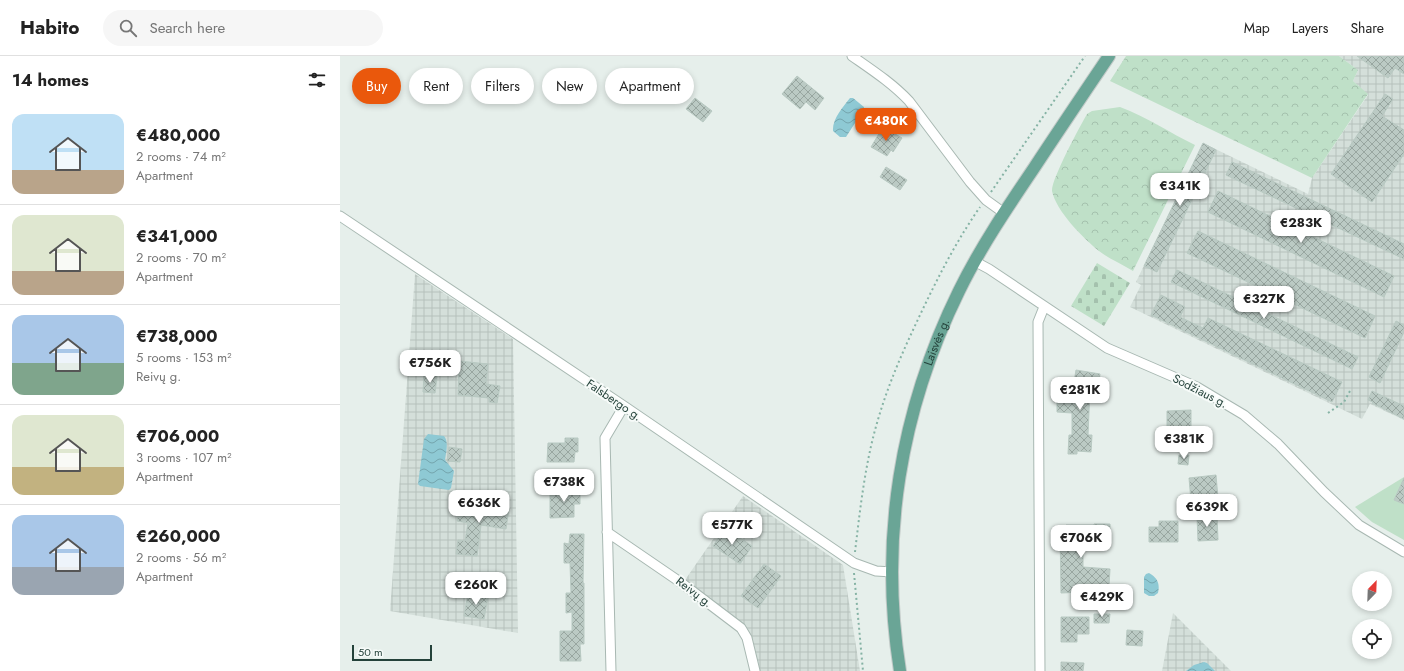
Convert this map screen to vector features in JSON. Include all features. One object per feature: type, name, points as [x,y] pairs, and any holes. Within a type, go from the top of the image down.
[{"type":"main road","name":"Laisvės g.","points":[[900,671],[895,626],[892,572],[894,513],[904,453],[921,383],[940,332],[974,261],[1004,213],[1109,56]]},
{"type":"street","points":[[852,56],[892,84],[902,93],[970,182],[986,200],[1004,213]]},
{"type":"street","name":"Falsbergo g.","points":[[340,216],[624,406],[854,564],[876,571],[892,572]]},
{"type":"street","name":"Sodžiaus g.","points":[[974,261],[995,273],[1107,348],[1197,387],[1244,415],[1278,444],[1324,492],[1359,525],[1404,552]]},
{"type":"street","points":[[1040,671],[1038,322],[1044,307]]},
{"type":"street","points":[[611,671],[605,438],[624,406]]},
{"type":"street","name":"Reivų g.","points":[[607,532],[683,584],[741,628],[747,638],[755,671]]},
{"type":"path","points":[[1328,413],[1344,402],[1351,389]]},
{"type":"shaded area","points":[[1339,56],[1404,56],[1404,420],[1370,404],[1362,419],[1130,307],[1141,285],[1136,282],[1203,143],[1308,194],[1312,178],[1368,95],[1353,81],[1358,70]]},
{"type":"shaded area","points":[[415,274],[513,339],[518,633],[390,611]]},
{"type":"shaded area","points":[[743,496],[843,565],[860,671],[758,671],[746,627],[685,580]]},
{"type":"shaded area","points":[[1173,613],[1231,671],[1162,671]]},
{"type":"green space","points":[[1126,56],[1339,56],[1358,70],[1353,81],[1368,94],[1312,178],[1110,81]]},
{"type":"green space","points":[[1120,107],[1140,115],[1195,145],[1133,271],[1103,254],[1085,239],[1064,215],[1052,191],[1061,165],[1087,114],[1092,111]]},
{"type":"green space","points":[[1097,263],[1130,283],[1104,326],[1071,306]]},
{"type":"green space","points":[[1404,477],[1404,540],[1372,522],[1355,507]]},
{"type":"water","points":[[850,98],[853,98],[864,107],[864,109],[846,137],[840,137],[833,131],[834,122],[838,113]]},
{"type":"water","points":[[428,434],[444,436],[446,438],[447,447],[445,460],[454,471],[451,488],[449,490],[420,486],[418,484],[424,439]]},
{"type":"water","points":[[1149,573],[1156,579],[1159,587],[1158,593],[1154,596],[1149,596],[1144,593],[1144,577]]},
{"type":"water","points":[[1204,662],[1215,671],[1186,671],[1194,665]]},
{"type":"building","points":[[1357,56],[1404,56],[1404,74],[1395,68],[1388,78]]},
{"type":"building","points":[[797,76],[824,98],[815,110],[806,102],[800,109],[782,94]]},
{"type":"building","points":[[1385,94],[1393,99],[1382,116],[1404,130],[1404,154],[1372,202],[1331,174]]},
{"type":"building","points":[[695,98],[712,111],[703,122],[686,109],[690,104],[694,104]]},
{"type":"building","points":[[883,127],[902,138],[893,152],[891,150],[887,156],[871,147]]},
{"type":"building","points":[[1203,143],[1216,150],[1157,272],[1144,266]]},
{"type":"building","points":[[1232,162],[1404,244],[1404,259],[1226,175]]},
{"type":"building","points":[[886,167],[907,180],[900,190],[880,177]]},
{"type":"building","points":[[1218,191],[1394,276],[1384,297],[1208,212]]},
{"type":"building","points":[[1198,231],[1375,316],[1365,338],[1187,253]]},
{"type":"building","points":[[1177,270],[1358,357],[1352,369],[1171,282]]},
{"type":"building","points":[[1161,295],[1185,307],[1180,317],[1203,328],[1208,318],[1342,382],[1332,402],[1151,315]]},
{"type":"building","points":[[1396,321],[1404,325],[1404,332],[1380,383],[1369,377]]},
{"type":"building","points":[[459,361],[488,364],[486,384],[500,386],[497,403],[489,402],[489,398],[458,395]]},
{"type":"building","points":[[1076,370],[1100,374],[1098,389],[1090,388],[1088,435],[1092,435],[1091,452],[1077,451],[1077,454],[1068,454],[1069,435],[1072,435],[1072,413],[1057,412],[1057,399],[1071,400]]},
{"type":"building","points":[[424,375],[437,376],[435,393],[423,392]]},
{"type":"building","points":[[1372,391],[1404,406],[1404,419],[1368,400]]},
{"type":"building","points":[[1191,410],[1191,432],[1167,433],[1167,411]]},
{"type":"building","points":[[565,438],[578,438],[578,452],[575,452],[574,462],[547,462],[548,443],[565,443]]},
{"type":"building","points":[[449,447],[462,449],[460,462],[447,461]]},
{"type":"building","points":[[1179,455],[1189,455],[1188,465],[1178,464]]},
{"type":"building","points":[[1216,475],[1218,498],[1191,501],[1189,478]]},
{"type":"building","points":[[1404,478],[1404,504],[1394,500]]},
{"type":"building","points":[[580,490],[580,504],[574,504],[574,517],[550,518],[550,491]]},
{"type":"building","points":[[461,501],[509,508],[506,529],[481,525],[477,556],[456,554],[458,540],[465,541],[468,523],[457,521]]},
{"type":"building","points":[[1197,516],[1217,516],[1218,540],[1198,541]]},
{"type":"building","points":[[1159,521],[1178,521],[1178,542],[1149,542],[1149,527],[1159,527]]},
{"type":"building","points":[[1110,524],[1110,542],[1094,542],[1094,534],[1078,534],[1078,550],[1083,550],[1083,567],[1110,569],[1109,586],[1084,585],[1084,592],[1061,593],[1060,531],[1066,531],[1066,525]]},
{"type":"building","points":[[725,528],[752,546],[740,564],[713,546]]},
{"type":"building","points":[[570,534],[584,534],[584,644],[580,644],[581,661],[560,661],[560,631],[572,631],[572,612],[566,613],[566,593],[571,593],[570,563],[564,563],[564,543],[569,544]]},
{"type":"building","points":[[764,564],[781,576],[758,608],[741,596]]},
{"type":"building","points":[[468,593],[488,596],[484,619],[464,616]]},
{"type":"building","points":[[1094,614],[1110,614],[1109,623],[1094,623]]},
{"type":"building","points":[[1061,617],[1089,617],[1089,634],[1077,634],[1077,642],[1061,642]]},
{"type":"building","points":[[1127,630],[1143,631],[1142,646],[1126,645]]},
{"type":"building","points":[[1061,662],[1084,663],[1083,671],[1061,671]]}]
